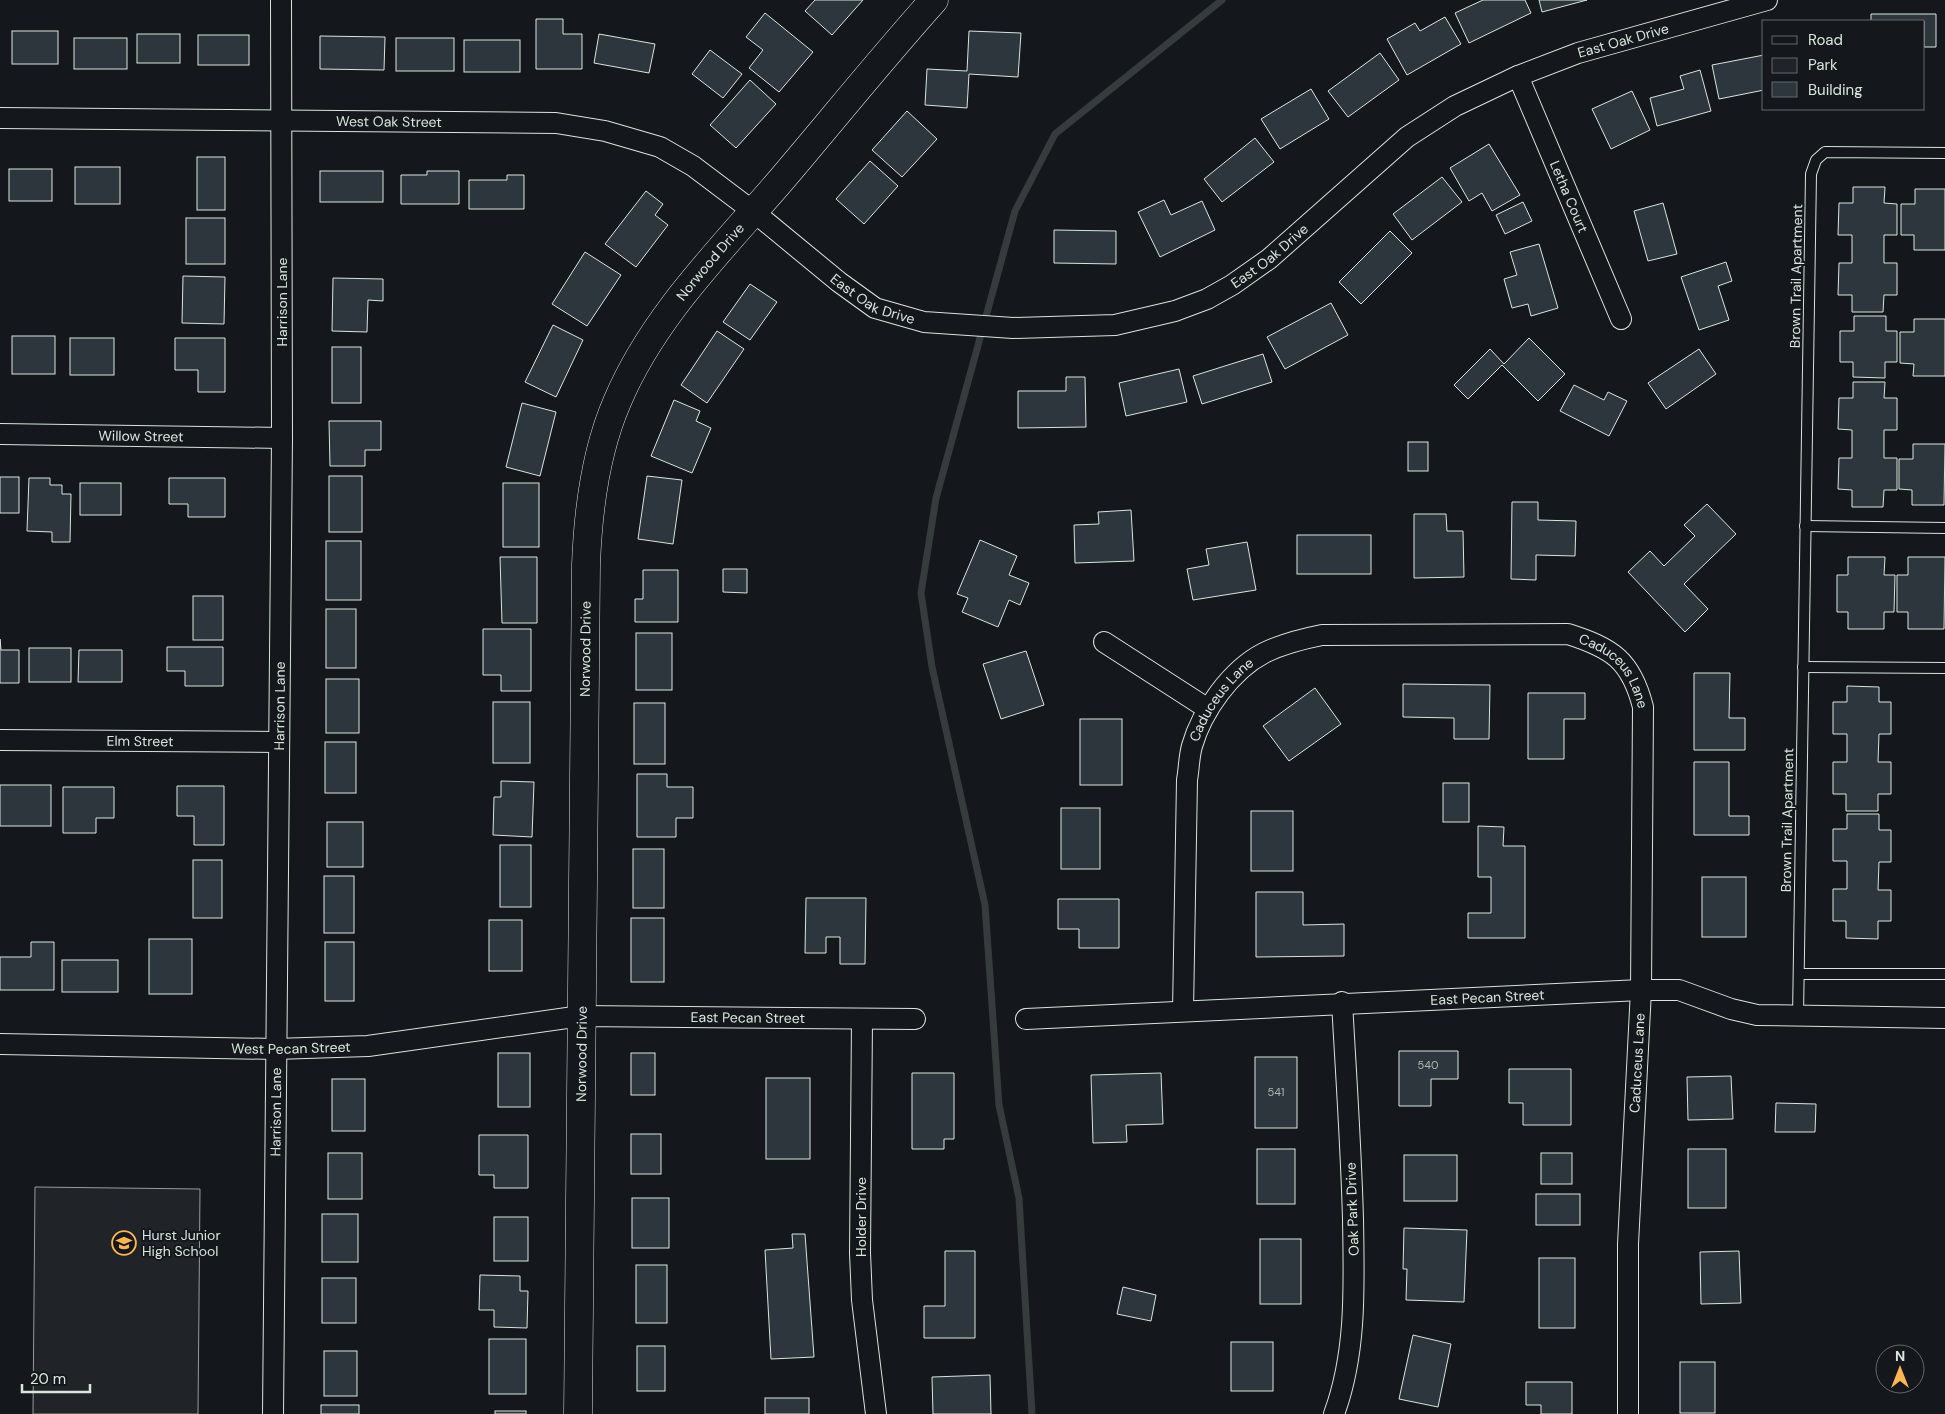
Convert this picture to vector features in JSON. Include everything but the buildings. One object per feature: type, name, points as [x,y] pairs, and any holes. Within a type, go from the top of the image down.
[{"type":"street","name":"Harrison Lane","points":[[273,1414],[282,438],[281,0]]},
{"type":"street","name":"Norwood Drive","points":[[578,1414],[587,532],[598,460],[616,404],[645,349],[680,298],[934,0]]},
{"type":"street","name":"East Oak Drive","points":[[754,212],[839,282],[875,308],[924,322],[1013,328],[1115,325],[1175,310],[1207,299],[1232,286],[1270,258],[1407,137],[1455,106],[1518,76],[1578,53],[1767,0]]},
{"type":"street","name":"Letha Court","points":[[1518,76],[1621,319]]},
{"type":"street","name":"West Oak Street","points":[[0,118],[556,123],[605,131],[660,147],[693,166],[754,212]]},
{"type":"street","name":"Willow Street","points":[[0,434],[282,438]]},
{"type":"street","name":"Caduceus Lane","points":[[1183,1011],[1187,780],[1192,745],[1208,709],[1242,669],[1262,654],[1288,643],[1322,634],[1568,634],[1597,644],[1621,660],[1637,684],[1643,707],[1641,990],[1628,1244],[1628,1414]]},
{"type":"street","points":[[1104,642],[1208,709]]},
{"type":"street","name":"Elm Street","points":[[0,740],[279,742]]},
{"type":"street","name":"East Pecan Street","points":[[1026,1019],[1342,1002],[1641,990],[1679,990],[1731,1009],[1757,1015],[1945,1018]]},
{"type":"street","name":"Oak Park Drive","points":[[1334,1414],[1340,1399],[1346,1366],[1355,1298],[1351,1166],[1342,1002]]},
{"type":"street","name":"East Pecan Street","points":[[581,1016],[915,1019]]},
{"type":"street","name":"West Pecan Street","points":[[0,1044],[275,1049],[368,1046],[581,1016]]},
{"type":"street","name":"Holder Drive","points":[[862,1020],[860,1253],[862,1300],[876,1414]]},
{"type":"lane","name":"Brown Trail Apartment","points":[[1798,1017],[1811,174],[1816,160],[1826,152],[1945,153]]},
{"type":"lane","points":[[1805,526],[1945,528]]},
{"type":"lane","points":[[1803,667],[1945,668]]},
{"type":"lane","points":[[1799,974],[1945,974]]},
{"type":"green space","points":[[35,1187],[200,1189],[198,1414],[33,1414]]},
{"type":"waterway","points":[[1032,1414],[1019,1198],[999,1105],[985,905],[932,667],[921,593],[936,498],[1015,211],[1055,134],[1222,0]]},
{"type":"place","name":"Hurst Junior High School","points":[[124,1243]]}]
